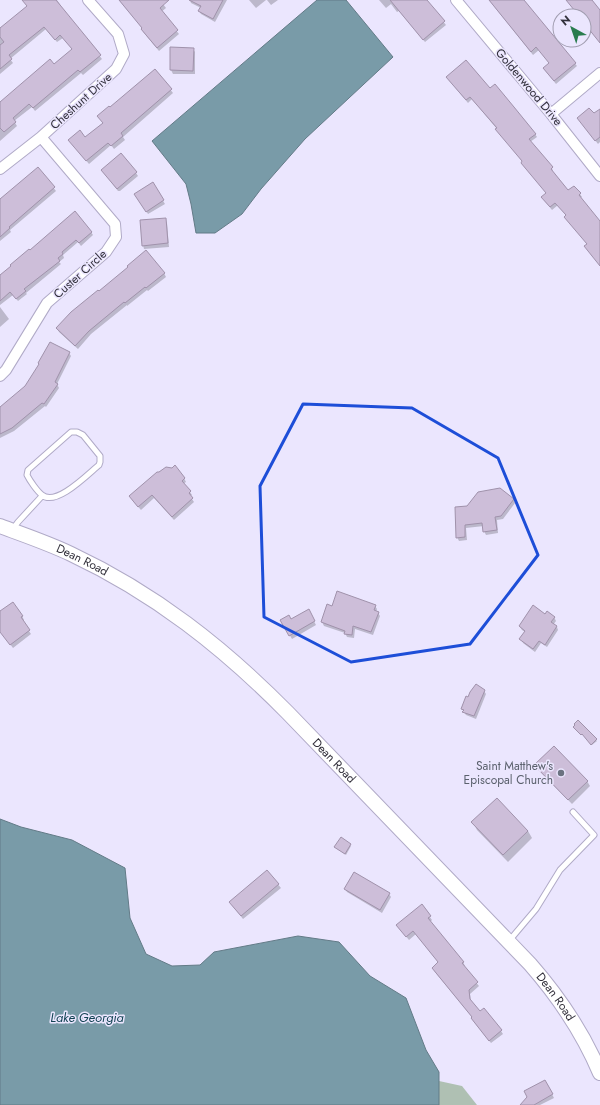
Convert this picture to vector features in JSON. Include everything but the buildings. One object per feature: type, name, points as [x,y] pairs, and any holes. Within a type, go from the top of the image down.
[{"type":"main road","name":"Dean Road","points":[[6,528],[70,554],[121,580],[188,624],[231,658],[272,697],[535,969],[561,1002],[584,1040],[600,1073]]},
{"type":"street","name":"Cheshunt Drive","points":[[0,169],[41,137],[116,69],[124,54],[118,34],[88,0]]},
{"type":"street","name":"Goldenwood Drive","points":[[456,0],[551,114],[600,176]]},
{"type":"street","points":[[551,114],[600,73]]},
{"type":"street","name":"Custer Circle","points":[[0,376],[6,370],[46,303],[106,252],[116,237],[114,224],[41,137]]},
{"type":"lane","points":[[71,432],[77,432],[83,435],[100,456],[99,465],[64,494],[49,498],[42,496],[27,475],[28,470],[71,432]]},
{"type":"lane","points":[[6,528],[18,522],[42,496]]},
{"type":"lane","points":[[509,941],[536,909],[560,870],[594,835],[572,812]]},
{"type":"highlighted area","points":[[303,404],[412,408],[498,458],[538,555],[470,644],[351,662],[264,617],[260,486]]},
{"type":"green space","points":[[439,1081],[462,1086],[477,1105],[439,1105]]},
{"type":"water","points":[[317,0],[346,0],[393,57],[305,139],[261,189],[242,214],[215,233],[196,233],[186,184],[152,141]]},
{"type":"water","name":"Lake Georgia","points":[[0,819],[21,827],[72,840],[125,868],[130,918],[146,954],[172,966],[200,965],[214,952],[298,936],[339,942],[370,976],[406,998],[426,1050],[439,1072],[439,1105],[0,1105]]},
{"type":"place","name":"Saint Matthew's Episcopal Church","points":[[561,773]]}]
